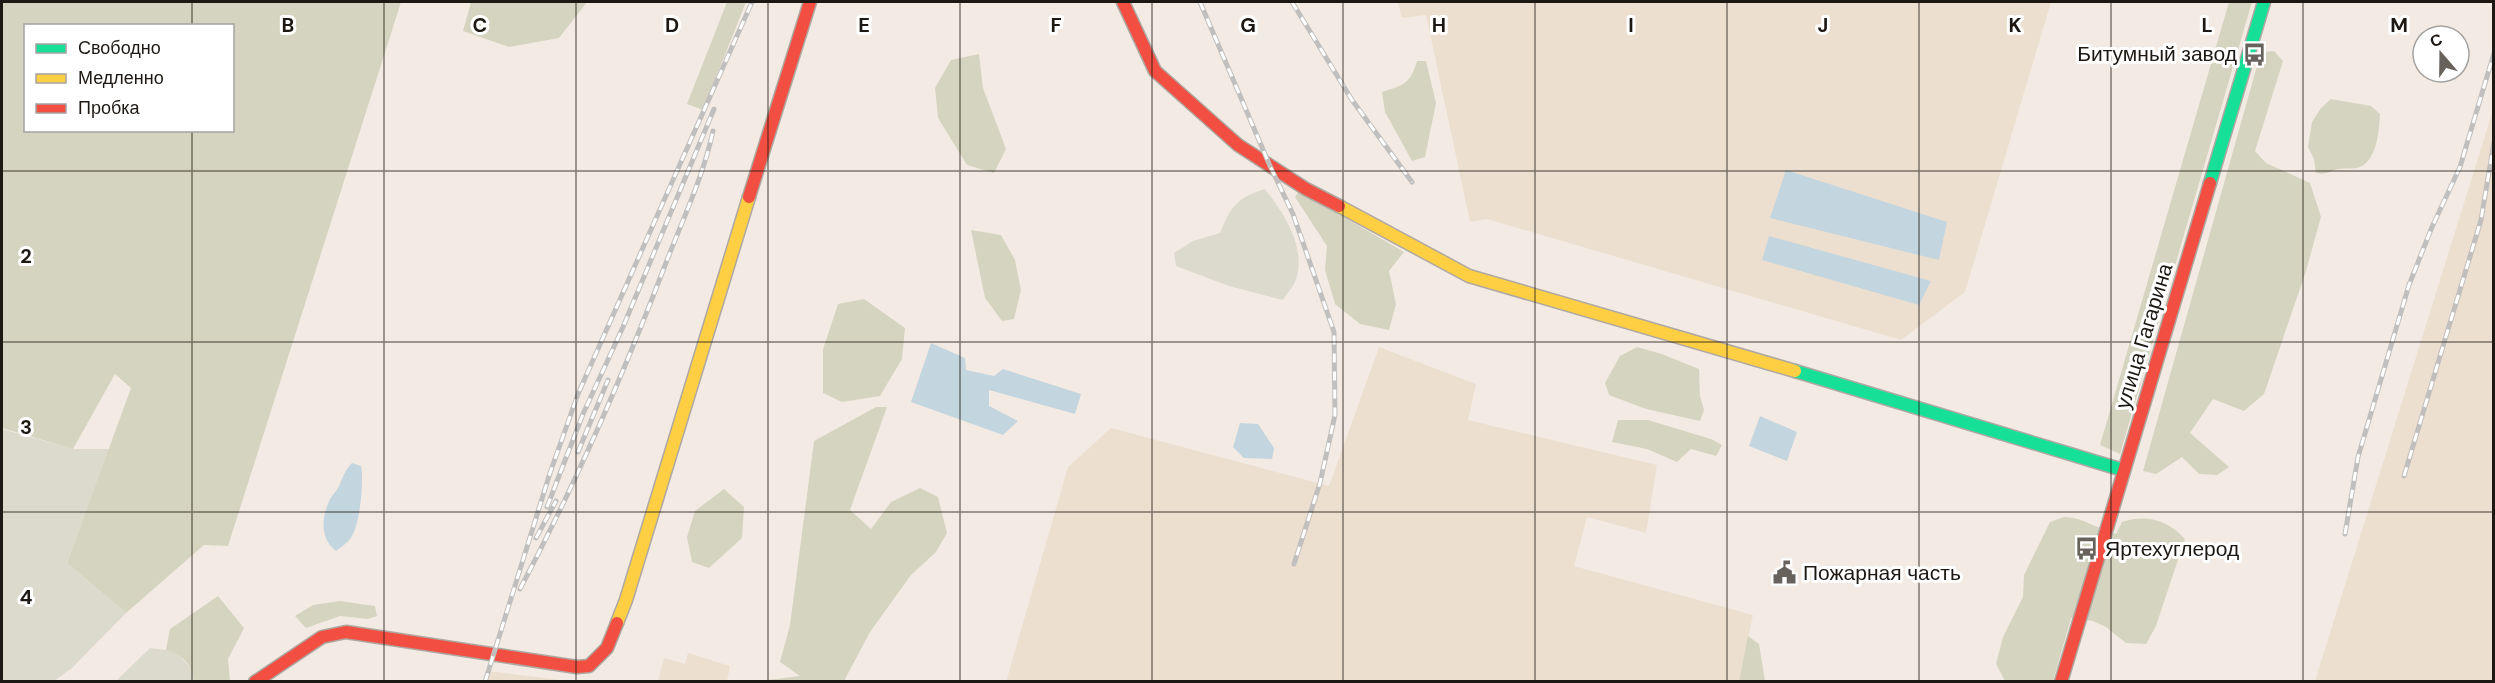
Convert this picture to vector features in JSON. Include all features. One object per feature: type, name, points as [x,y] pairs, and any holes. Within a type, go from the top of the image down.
[{"type":"street","points":[[255,681],[322,637],[346,632],[577,667],[589,666],[607,648],[626,600],[691,382],[810,2]]},
{"type":"street","points":[[1123,2],[1155,71],[1238,145],[1306,189],[1469,276],[1961,420],[2123,470]]},
{"type":"street","name":"улица Гагарина","points":[[2061,681],[2264,2]]},
{"type":"shaded area","points":[[1398,2],[2051,2],[1965,292],[1901,340],[1487,219],[1470,222],[1426,15],[1402,18]]},
{"type":"shaded area","points":[[2493,110],[2493,681],[2315,681]]},
{"type":"shaded area","points":[[1265,189],[1285,218],[1298,253],[1299,264],[1296,279],[1283,300],[1229,286],[1176,266],[1174,253],[1193,241],[1220,233],[1236,204],[1248,195]]},
{"type":"shaded area","points":[[1379,347],[1476,384],[1468,420],[1657,465],[1646,533],[1587,517],[1574,566],[1753,615],[1739,681],[1006,682],[1068,467],[1111,428],[1329,486]]},
{"type":"shaded area","points":[[2,429],[73,449],[109,449],[67,563],[126,613],[72,668],[54,681],[2,681]]},
{"type":"shaded area","points":[[150,648],[175,651],[194,672],[194,681],[115,682]]},
{"type":"shaded area","points":[[688,653],[730,666],[727,681],[658,681],[664,658],[685,664]]},
{"type":"shaded area","points":[[488,671],[569,681],[484,681]]},
{"type":"green space","points":[[2,2],[401,2],[228,546],[204,545],[126,613],[67,563],[131,388],[115,374],[73,449],[2,428]]},
{"type":"green space","points":[[471,2],[587,2],[559,38],[509,47],[463,31]]},
{"type":"green space","points":[[727,2],[746,2],[703,110],[687,104]]},
{"type":"green space","points":[[2229,2],[2252,2],[2120,454],[2100,445]]},
{"type":"green space","points":[[2274,51],[2283,61],[2255,151],[2266,163],[2310,183],[2321,217],[2306,271],[2264,394],[2244,411],[2213,399],[2190,433],[2229,467],[2217,475],[2199,474],[2182,457],[2156,474],[2143,471],[2257,66],[2262,52]]},
{"type":"green space","points":[[979,54],[983,88],[1006,149],[994,173],[967,165],[938,118],[935,88],[951,60]]},
{"type":"green space","points":[[1417,61],[1426,61],[1436,103],[1425,157],[1412,161],[1385,112],[1382,92],[1405,83],[1412,75]]},
{"type":"green space","points":[[2331,99],[2371,106],[2380,114],[2378,137],[2373,153],[2364,165],[2357,168],[2316,173],[2314,159],[2308,147],[2312,122],[2321,108]]},
{"type":"green space","points":[[1299,191],[1404,252],[1389,271],[1396,304],[1389,330],[1360,324],[1335,304],[1325,270],[1327,246],[1295,197]]},
{"type":"green space","points":[[971,230],[1001,235],[1015,260],[1021,290],[1014,319],[1002,321],[985,298]]},
{"type":"green space","points":[[864,299],[905,328],[902,359],[880,396],[842,402],[823,393],[823,349],[838,304]]},
{"type":"green space","points":[[1637,347],[1699,369],[1700,396],[1704,410],[1700,421],[1646,409],[1609,395],[1605,383],[1620,356]]},
{"type":"green space","points":[[876,407],[887,407],[850,510],[871,529],[891,502],[920,488],[938,497],[947,533],[936,552],[911,575],[870,632],[844,681],[759,681],[800,676],[780,662],[790,625],[814,441]]},
{"type":"green space","points":[[1618,420],[1648,420],[1711,439],[1722,445],[1716,456],[1691,449],[1677,462],[1647,449],[1612,442]]},
{"type":"green space","points":[[724,489],[744,507],[742,538],[709,568],[692,562],[687,537],[695,511]]},
{"type":"green space","points":[[2064,517],[2077,519],[2116,534],[2122,522],[2140,519],[2156,520],[2171,527],[2185,539],[2156,626],[2146,644],[2126,643],[2106,627],[2093,621],[2071,618],[2053,681],[2005,681],[1996,664],[2003,637],[2023,597],[2024,575],[2050,522]]},
{"type":"green space","points":[[218,596],[244,628],[228,659],[230,681],[194,681],[192,671],[185,661],[166,650],[170,629]]},
{"type":"green space","points":[[340,601],[375,606],[377,616],[368,619],[340,616],[306,628],[295,616],[313,605]]},
{"type":"green space","points":[[1748,636],[1759,644],[1765,681],[1739,681]]},
{"type":"water","points":[[1786,170],[1947,222],[1939,260],[1770,218]]},
{"type":"water","points":[[1769,236],[1931,281],[1919,305],[1762,260]]},
{"type":"water","points":[[931,343],[965,358],[966,370],[994,376],[1003,369],[1081,394],[1075,414],[989,390],[989,406],[1018,421],[1003,435],[911,402]]},
{"type":"water","points":[[1760,416],[1797,432],[1787,461],[1749,446]]},
{"type":"water","points":[[1240,423],[1258,424],[1274,448],[1272,459],[1244,458],[1233,447]]},
{"type":"water","points":[[352,463],[361,466],[361,500],[352,537],[336,551],[325,536],[324,517],[330,499]]},
{"type":"railway","points":[[485,682],[550,473],[578,394],[752,2]]},
{"type":"railway","points":[[1200,2],[1293,214],[1334,332],[1335,415],[1320,483],[1294,564]]},
{"type":"railway","points":[[1292,2],[1352,100],[1412,182]]},
{"type":"railway","points":[[2345,534],[2358,457],[2409,285],[2432,227],[2460,167],[2494,53]]},
{"type":"railway","points":[[547,507],[583,414],[623,327],[714,109]]},
{"type":"railway","points":[[520,589],[579,471],[614,390],[704,166],[713,131]]},
{"type":"railway","points":[[2404,476],[2481,220],[2494,142]]},
{"type":"railway","points":[[578,452],[608,380]]},
{"type":"railway","points":[[536,538],[556,501]]},
{"type":"traffic: fast","points":[[2210,183],[2264,2]]},
{"type":"traffic: fast","points":[[1795,371],[2123,470]]},
{"type":"traffic: slow","points":[[617,623],[749,197]]},
{"type":"traffic: slow","points":[[1339,206],[1469,276],[1795,371]]},
{"type":"traffic: jam","points":[[749,197],[810,2]]},
{"type":"traffic: jam","points":[[1123,2],[1155,71],[1238,145],[1306,189],[1339,206]]},
{"type":"traffic: jam","points":[[2061,682],[2210,183]]},
{"type":"traffic: jam","points":[[255,682],[322,637],[346,632],[577,667],[589,666],[607,648],[617,623]]},
{"type":"place","name":"Битумный завод","points":[[2255,54]]},
{"type":"place","name":"Яртехуглерод","points":[[2087,549]]},
{"type":"place","name":"Пожарная часть","points":[[1785,573]]}]
